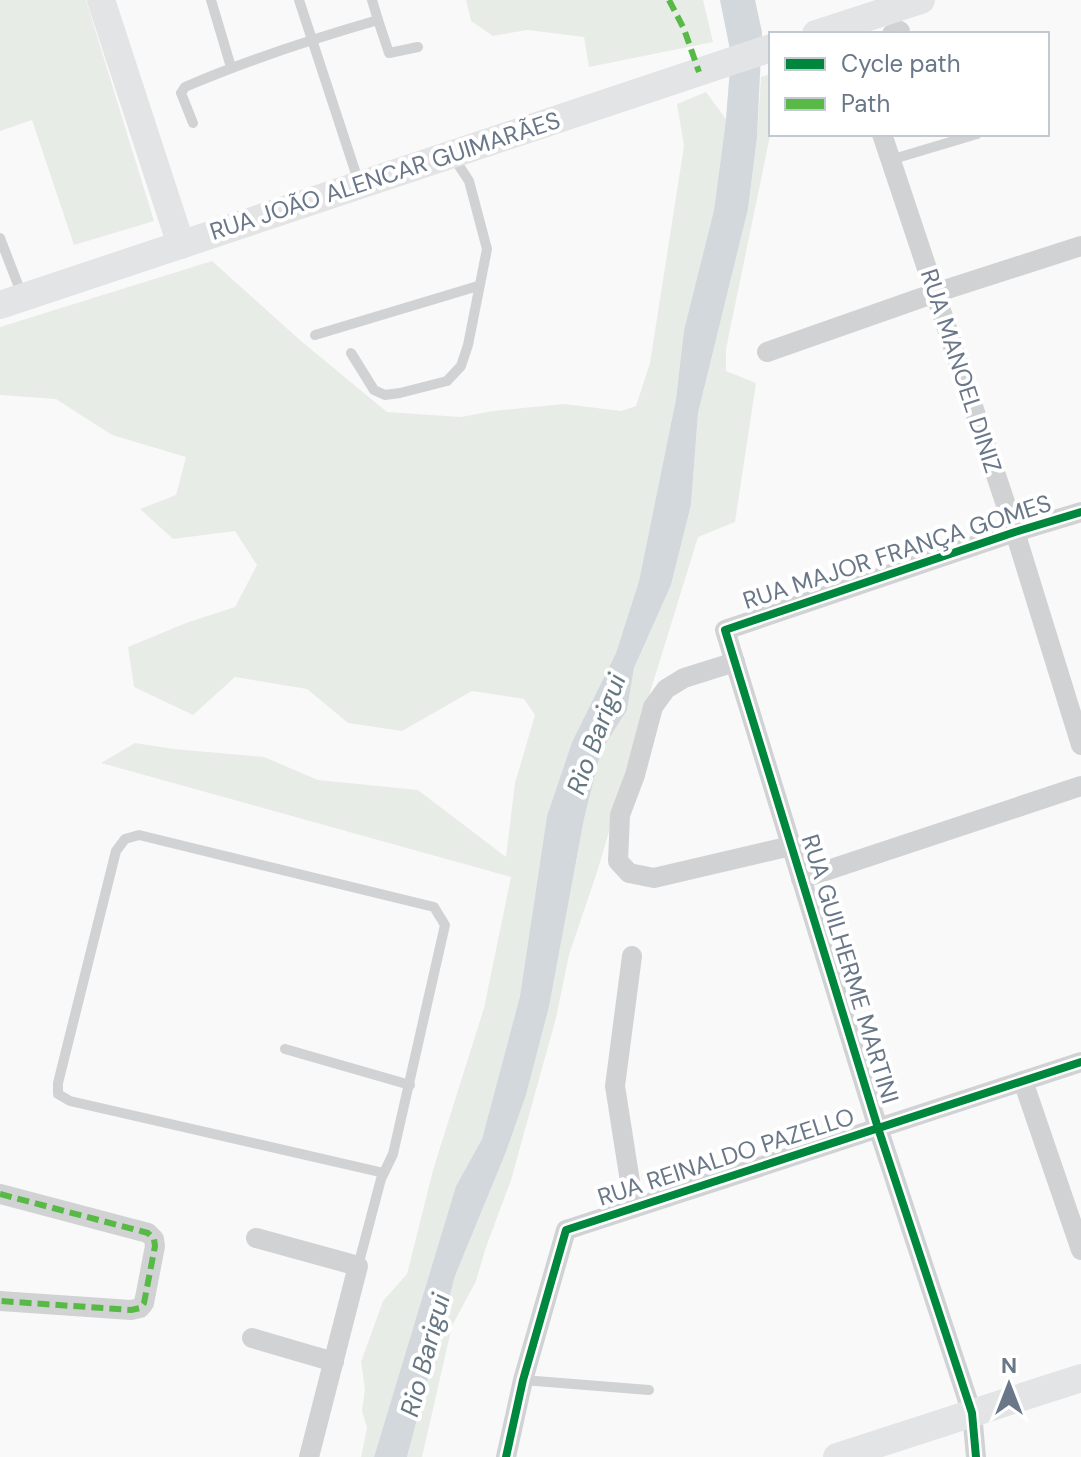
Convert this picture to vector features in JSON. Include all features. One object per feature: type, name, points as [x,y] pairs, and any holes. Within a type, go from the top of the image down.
[{"type":"main road","points":[[101,0],[181,245]]},
{"type":"main road","points":[[822,32],[921,0]]},
{"type":"main road","name":"RUA JOÃO ALENCAR GUIMARÃES","points":[[12,301],[769,49]]},
{"type":"main road","points":[[837,1457],[1081,1378]]},
{"type":"street","name":"RUA MANOEL DINIZ","points":[[883,136],[1015,532],[1081,745]]},
{"type":"street","points":[[767,352],[1081,246]]},
{"type":"street","name":"RUA MAJOR FRANÇA GOMES","points":[[725,630],[1081,512]]},
{"type":"street","name":"RUA GUILHERME MARTINI","points":[[725,630],[878,1128],[972,1413],[976,1457]]},
{"type":"street","points":[[735,662],[684,678],[666,689],[653,707],[635,775],[620,815],[618,861],[629,873],[654,878],[791,846]]},
{"type":"street","points":[[801,879],[1081,786]]},
{"type":"street","name":"RUA REINALDO PAZELLO","points":[[632,956],[615,1086],[634,1207]]},
{"type":"street","name":"RUA REINALDO PAZELLO","points":[[523,1380],[566,1230],[1081,1062]]},
{"type":"street","points":[[1023,1081],[1081,1250]]},
{"type":"street","points":[[0,1194],[148,1233],[154,1239],[155,1246],[144,1303],[140,1308],[131,1310],[0,1301]]},
{"type":"street","points":[[256,1238],[358,1266],[309,1457]]},
{"type":"street","points":[[252,1338],[334,1362]]},
{"type":"street","points":[[506,1457],[523,1380]]},
{"type":"lane","points":[[211,0],[231,67]]},
{"type":"lane","points":[[299,0],[359,185]]},
{"type":"lane","points":[[372,0],[389,53],[418,47]]},
{"type":"lane","points":[[193,123],[181,93],[185,87],[231,67],[378,20]]},
{"type":"lane","points":[[890,160],[970,136]]},
{"type":"lane","points":[[351,353],[374,390],[385,395],[447,381],[461,366],[487,249],[469,181],[451,154]]},
{"type":"lane","points":[[0,238],[12,301]]},
{"type":"lane","points":[[315,335],[478,286]]},
{"type":"lane","points":[[358,1266],[384,1173],[393,1154],[445,925],[434,907],[139,835],[125,839],[116,851],[58,1083],[58,1094],[70,1101],[384,1173]]},
{"type":"lane","points":[[285,1049],[410,1085]]},
{"type":"lane","points":[[523,1380],[649,1390]]},
{"type":"shaded area","points":[[0,0],[86,0],[154,221],[74,245],[32,120],[0,131]]},
{"type":"shaded area","points":[[466,0],[703,0],[713,42],[589,67],[584,37],[527,30],[493,36],[471,21]]},
{"type":"shaded area","points":[[769,75],[770,136],[726,349],[726,371],[756,383],[735,522],[698,537],[569,955],[556,1018],[511,1180],[476,1281],[452,1326],[422,1457],[407,1457],[455,1276],[526,1095],[549,1007],[584,819],[601,751],[627,709],[634,668],[671,585],[691,505],[698,413],[748,209],[761,77]]},
{"type":"shaded area","points":[[706,92],[726,119],[714,210],[684,330],[676,399],[639,581],[616,653],[572,742],[547,816],[520,996],[482,1139],[456,1186],[374,1457],[361,1457],[367,1428],[362,1411],[365,1389],[361,1362],[383,1301],[407,1274],[433,1170],[484,1008],[511,877],[101,763],[135,743],[264,757],[318,780],[418,790],[506,857],[515,783],[535,715],[524,699],[472,691],[402,731],[348,723],[307,689],[235,677],[193,715],[134,687],[128,647],[235,607],[257,565],[235,531],[173,539],[140,509],[176,495],[186,457],[112,435],[56,399],[0,395],[0,327],[212,261],[301,341],[387,412],[461,417],[564,404],[621,411],[636,406],[650,363],[684,146],[677,104]]},
{"type":"water","name":"Rio Barigui","points":[[720,0],[755,0],[762,32],[757,138],[748,209],[698,413],[691,505],[671,585],[634,668],[627,710],[601,751],[584,819],[549,1007],[526,1095],[455,1276],[407,1457],[374,1457],[456,1186],[482,1139],[520,996],[547,816],[572,742],[616,653],[639,581],[676,399],[684,330],[714,210],[731,55]]},
{"type":"marked path","points":[[669,0],[684,29],[699,72]]},
{"type":"marked path","points":[[0,1194],[148,1233],[154,1239],[155,1246],[144,1303],[140,1308],[131,1310],[0,1301]]},
{"type":"cycle path","points":[[976,1457],[972,1413],[878,1128],[725,630],[1081,512]]},
{"type":"cycle path","points":[[506,1457],[523,1380],[566,1230],[1081,1062]]}]
